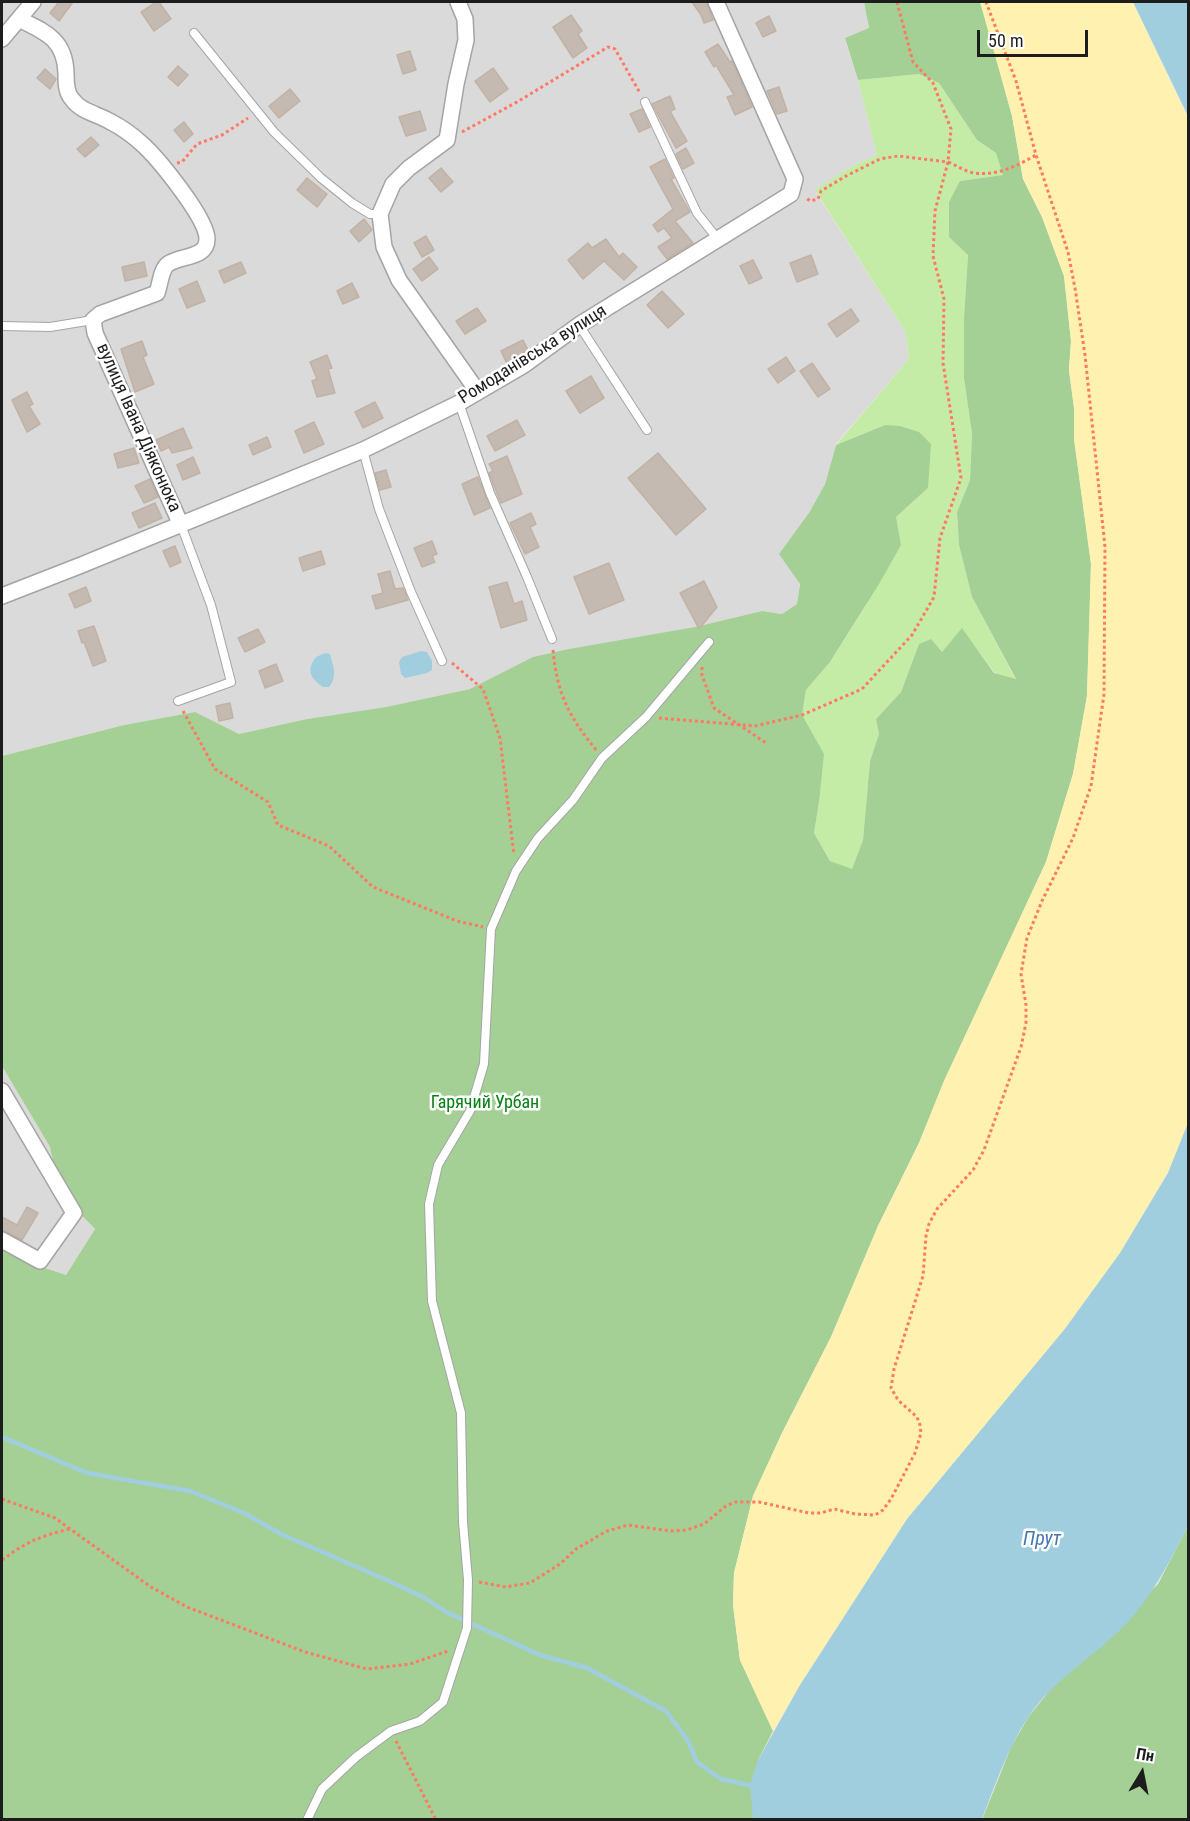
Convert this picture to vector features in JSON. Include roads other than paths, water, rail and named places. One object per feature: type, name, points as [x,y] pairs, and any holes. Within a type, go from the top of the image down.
[{"type":"street","points":[[2,39],[33,2]]},
{"type":"street","points":[[458,2],[465,19],[466,40],[447,140],[409,168],[393,184],[380,213],[384,247],[399,280],[478,392]]},
{"type":"street","name":"Ромоданівська вулиця","points":[[2,596],[363,450],[459,403],[524,365],[579,325],[791,194],[795,179],[716,2]]},
{"type":"street","name":"вулиця Івана Діяконюка","points":[[19,18],[51,36],[61,51],[66,65],[66,84],[70,98],[80,108],[111,122],[141,143],[165,170],[204,223],[208,240],[205,248],[198,254],[169,263],[164,268],[157,293],[100,314],[93,320],[95,333],[182,525]]},
{"type":"street","points":[[2,1091],[74,1213],[40,1261],[2,1240]]},
{"type":"lane","points":[[194,33],[274,132],[352,203],[370,214],[380,213]]},
{"type":"lane","points":[[645,102],[697,213],[717,238]]},
{"type":"lane","points":[[2,326],[50,327],[93,320]]},
{"type":"lane","points":[[579,325],[647,429]]},
{"type":"lane","points":[[459,403],[490,493],[552,639]]},
{"type":"lane","points":[[363,450],[383,520],[411,592],[442,661]]},
{"type":"lane","points":[[178,701],[231,682],[211,605],[182,525]]},
{"type":"lane","points":[[307,1820],[322,1789],[356,1756],[391,1731],[420,1721],[443,1702],[467,1628],[468,1580],[463,1522],[461,1413],[432,1301],[429,1204],[438,1165],[470,1111],[484,1064],[492,929],[516,871],[538,838],[573,800],[603,758],[646,717],[709,642]]},
{"type":"water","points":[[1133,2],[1188,2],[1188,118],[1187,114]]},
{"type":"water","points":[[421,651],[427,652],[432,661],[432,670],[405,678],[401,674],[399,662],[402,657]]},
{"type":"water","points":[[325,653],[330,654],[334,671],[329,687],[319,684],[312,677],[310,670],[316,657]]},
{"type":"water","name":"Прут","points":[[1188,1123],[1188,1526],[1160,1578],[1144,1603],[1125,1625],[1062,1679],[1029,1716],[1008,1753],[982,1819],[753,1819],[750,1785],[758,1760],[800,1685],[907,1519],[1064,1330],[1120,1253],[1168,1173]]},
{"type":"waterway","points":[[2,1437],[87,1473],[190,1491],[244,1513],[281,1534],[389,1581],[425,1598],[446,1612],[540,1655],[587,1668],[666,1711],[688,1741],[697,1762],[721,1779],[753,1786]]},
{"type":"park label","name":"Гарячий Урбан","points":[[485,1103]]}]
